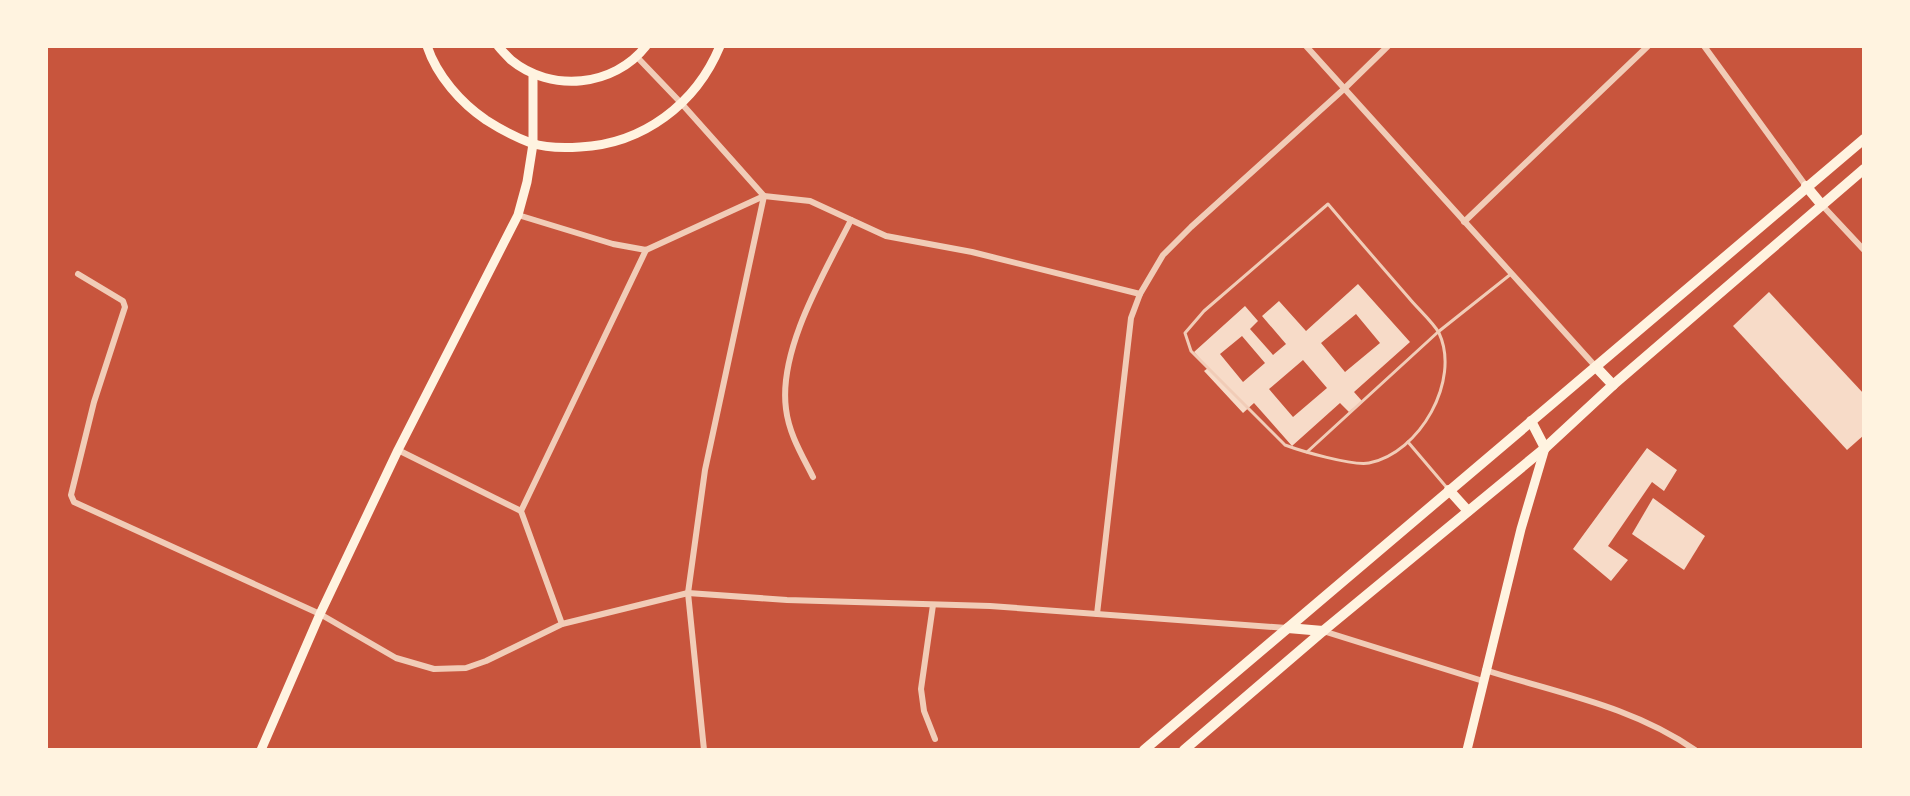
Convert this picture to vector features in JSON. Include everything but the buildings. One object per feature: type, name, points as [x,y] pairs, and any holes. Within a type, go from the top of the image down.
[{"type":"main road","points":[[428,46],[430,54],[448,85],[472,111],[502,131],[533,144],[566,148],[598,146],[628,138],[657,124],[682,104],[704,79],[720,46]]},
{"type":"main road","points":[[498,46],[511,60],[533,74],[560,82],[588,81],[614,73],[637,57],[646,46]]},
{"type":"main road","points":[[261,750],[320,614],[398,450],[518,216],[527,182],[533,144],[533,74]]},
{"type":"main road","points":[[1144,750],[1863,139]]},
{"type":"main road","points":[[1184,750],[1323,631],[1545,448],[1613,385],[1863,169]]},
{"type":"main road","points":[[1806,186],[1821,204]]},
{"type":"main road","points":[[1596,367],[1613,385]]},
{"type":"main road","points":[[1467,750],[1521,529],[1545,448],[1531,422]]},
{"type":"main road","points":[[1449,490],[1468,511]]},
{"type":"main road","points":[[1288,628],[1323,631]]},
{"type":"street","points":[[1306,46],[1596,367]]},
{"type":"street","points":[[1097,614],[1131,318],[1140,294],[1163,255],[1170,248],[1388,46]]},
{"type":"street","points":[[1464,222],[1648,46]]},
{"type":"street","points":[[1704,46],[1806,186]]},
{"type":"street","points":[[637,57],[764,196]]},
{"type":"street","points":[[704,750],[688,593],[705,470],[764,196]]},
{"type":"street","points":[[518,216],[612,244],[646,250],[764,196],[810,201],[886,236],[972,252],[1140,294]]},
{"type":"street","points":[[1821,204],[1863,250]]},
{"type":"street","points":[[813,477],[793,437],[786,408],[786,371],[795,340],[815,290],[851,220]]},
{"type":"street","points":[[521,511],[646,250]]},
{"type":"street","points":[[78,274],[123,301],[125,307],[94,402],[71,495],[74,502],[320,614],[396,658],[434,669],[466,668],[486,661],[562,624],[688,593],[787,600],[990,606],[1288,628]]},
{"type":"street","points":[[398,450],[521,511],[562,624]]},
{"type":"street","points":[[933,605],[921,689],[924,711],[934,739]]},
{"type":"street","points":[[1323,631],[1483,681]]},
{"type":"street","points":[[1485,670],[1626,712],[1657,727],[1695,750]]},
{"type":"lane","points":[[1328,204],[1438,332],[1447,362],[1438,400],[1418,433],[1390,455],[1369,463],[1356,463],[1285,445],[1191,351],[1185,333],[1204,311],[1328,204]]},
{"type":"lane","points":[[1307,452],[1438,332],[1511,274]]},
{"type":"lane","points":[[1408,442],[1449,490]]}]
